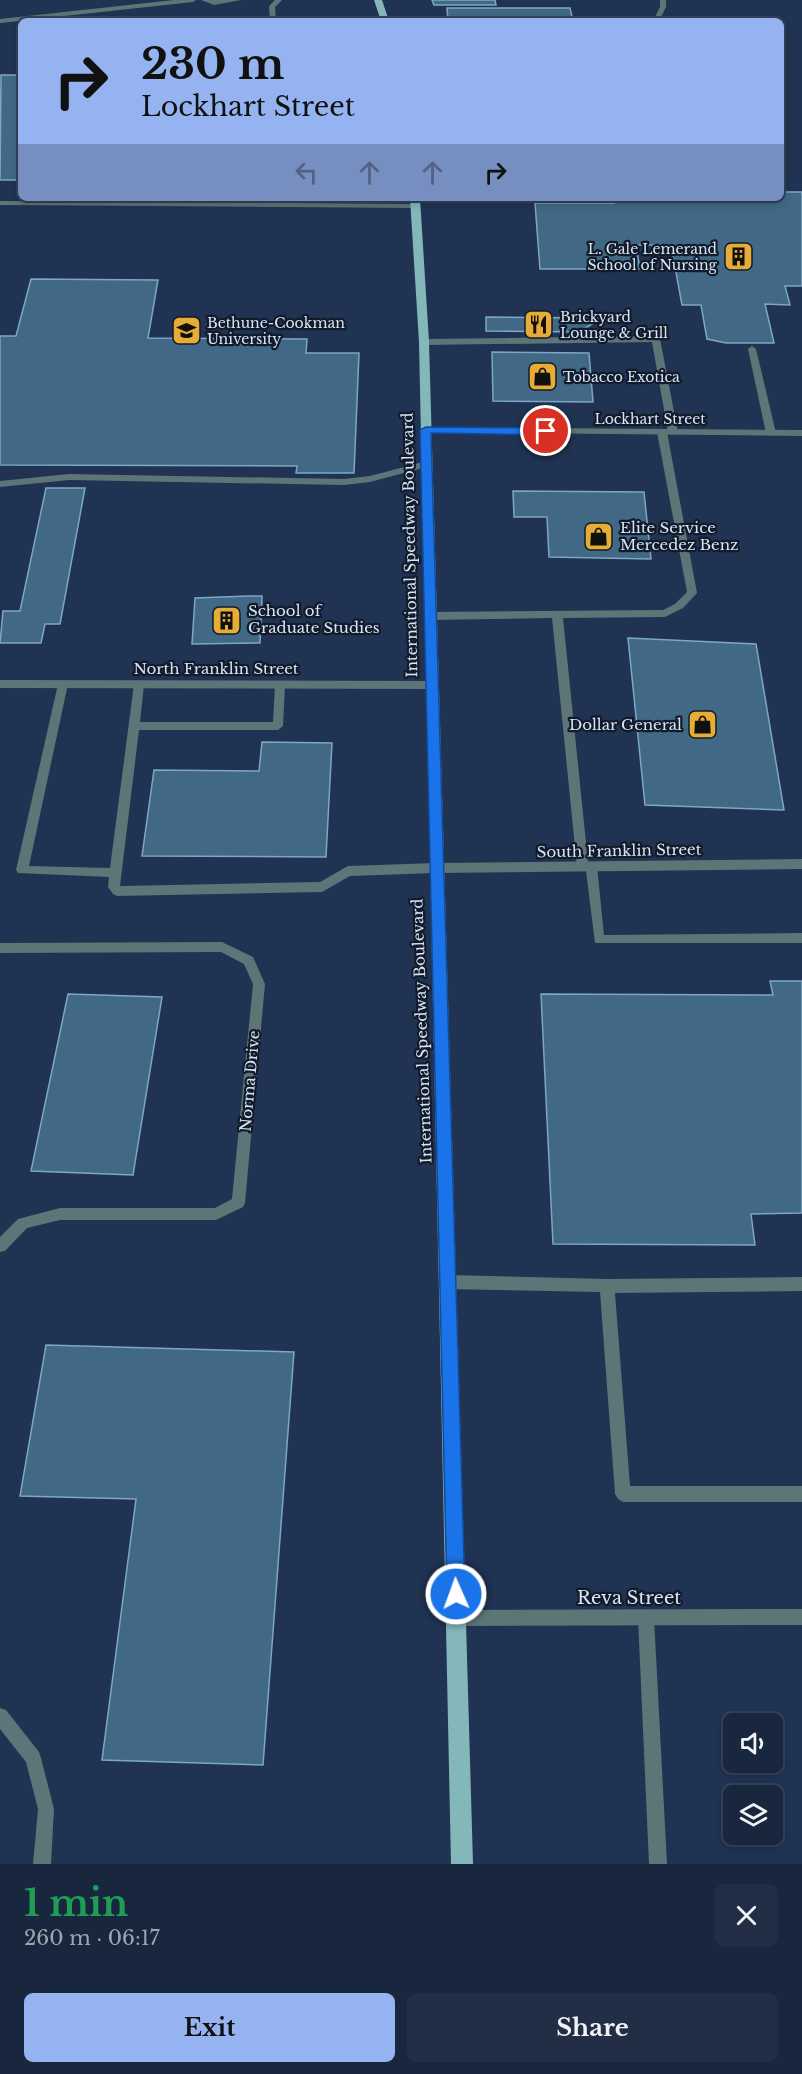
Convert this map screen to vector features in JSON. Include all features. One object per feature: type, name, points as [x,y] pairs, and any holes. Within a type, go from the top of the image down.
[{"type":"main road","points":[[378,0],[384,18]]},
{"type":"main road","name":"International Speedway Boulevard","points":[[415,202],[424,342],[462,1864]]},
{"type":"street","points":[[28,18],[193,0]]},
{"type":"street","points":[[204,0],[214,3],[237,0]]},
{"type":"street","points":[[273,18],[272,6],[279,0]]},
{"type":"street","points":[[658,18],[663,7],[663,0]]},
{"type":"street","points":[[0,21],[18,19]]},
{"type":"street","points":[[0,203],[415,202]]},
{"type":"street","points":[[424,342],[656,339],[667,432],[692,593],[680,606],[665,613],[430,616]]},
{"type":"street","points":[[752,349],[771,433]]},
{"type":"street","name":"Lockhart Street","points":[[426,430],[802,433]]},
{"type":"street","points":[[0,484],[69,477],[344,482],[370,479],[427,464]]},
{"type":"street","points":[[557,614],[587,867],[599,940],[802,938]]},
{"type":"street","name":"North Franklin Street","points":[[0,684],[431,685]]},
{"type":"street","points":[[63,684],[22,870],[116,873],[139,684]]},
{"type":"street","points":[[134,726],[278,726],[280,685]]},
{"type":"street","name":"South Franklin Street","points":[[116,873],[114,887],[120,892],[322,887],[348,870],[802,864]]},
{"type":"street","name":"Norma Drive","points":[[0,948],[222,947],[249,961],[259,984],[238,1203],[216,1214],[60,1214],[23,1223],[0,1246]]},
{"type":"street","points":[[447,1282],[607,1286],[802,1284]]},
{"type":"street","points":[[607,1286],[623,1494],[802,1494]]},
{"type":"street","name":"Reva Street","points":[[456,1618],[802,1617]]},
{"type":"street","points":[[646,1618],[658,1864]]},
{"type":"street","points":[[0,1716],[33,1758],[46,1809],[42,1864]]},
{"type":"building","points":[[432,0],[495,0],[496,5],[434,5]]},
{"type":"building","points":[[447,8],[570,8],[572,18],[448,18]]},
{"type":"building","points":[[1,75],[18,75],[18,180],[0,180]]},
{"type":"building","name":"L. Gale Lemerand School of Nursing","points":[[784,192],[802,192],[802,286],[785,286],[790,305],[765,304],[774,343],[726,343],[707,339],[701,305],[682,305],[671,245],[636,245],[640,269],[540,269],[535,203],[614,203],[614,201],[784,201]]},
{"type":"building","points":[[31,279],[158,280],[148,338],[307,339],[306,353],[359,353],[354,473],[296,473],[297,466],[0,465],[0,336],[16,336]]},
{"type":"building","name":"Brickyard Lounge & Grill","points":[[486,317],[602,318],[579,332],[486,331]]},
{"type":"building","name":"Tobacco Exotica","points":[[492,352],[589,353],[593,402],[493,401]]},
{"type":"building","points":[[46,488],[85,488],[60,624],[45,624],[41,643],[0,643],[3,611],[20,611]]},
{"type":"building","name":"Elite Service Mercedez Benz","points":[[513,491],[644,492],[651,559],[549,557],[547,517],[514,517]]},
{"type":"building","name":"School of Graduate Studies","points":[[262,596],[260,643],[192,644],[195,598]]},
{"type":"building","name":"Dollar General","points":[[628,638],[756,644],[784,810],[645,805]]},
{"type":"building","points":[[262,742],[332,743],[326,857],[142,856],[154,770],[259,771]]},
{"type":"building","points":[[770,981],[802,981],[802,1213],[751,1214],[755,1245],[553,1244],[541,994],[773,995]]},
{"type":"building","points":[[68,994],[162,997],[133,1175],[31,1171]]},
{"type":"building","points":[[46,1345],[294,1352],[263,1765],[102,1760],[136,1499],[20,1496]]},
{"type":"place","name":"L. Gale Lemerand School of Nursing","points":[[738,257]]},
{"type":"place","name":"Brickyard Lounge & Grill","points":[[539,325]]},
{"type":"place","name":"Bethune-Cookman University","points":[[186,331]]},
{"type":"place","name":"Tobacco Exotica","points":[[542,377]]},
{"type":"place","name":"Elite Service Mercedez Benz","points":[[599,537]]},
{"type":"place","name":"School of Graduate Studies","points":[[227,620]]},
{"type":"place","name":"Dollar General","points":[[703,725]]},
{"type":"route","points":[[456,1594],[426,430],[546,431]]}]
